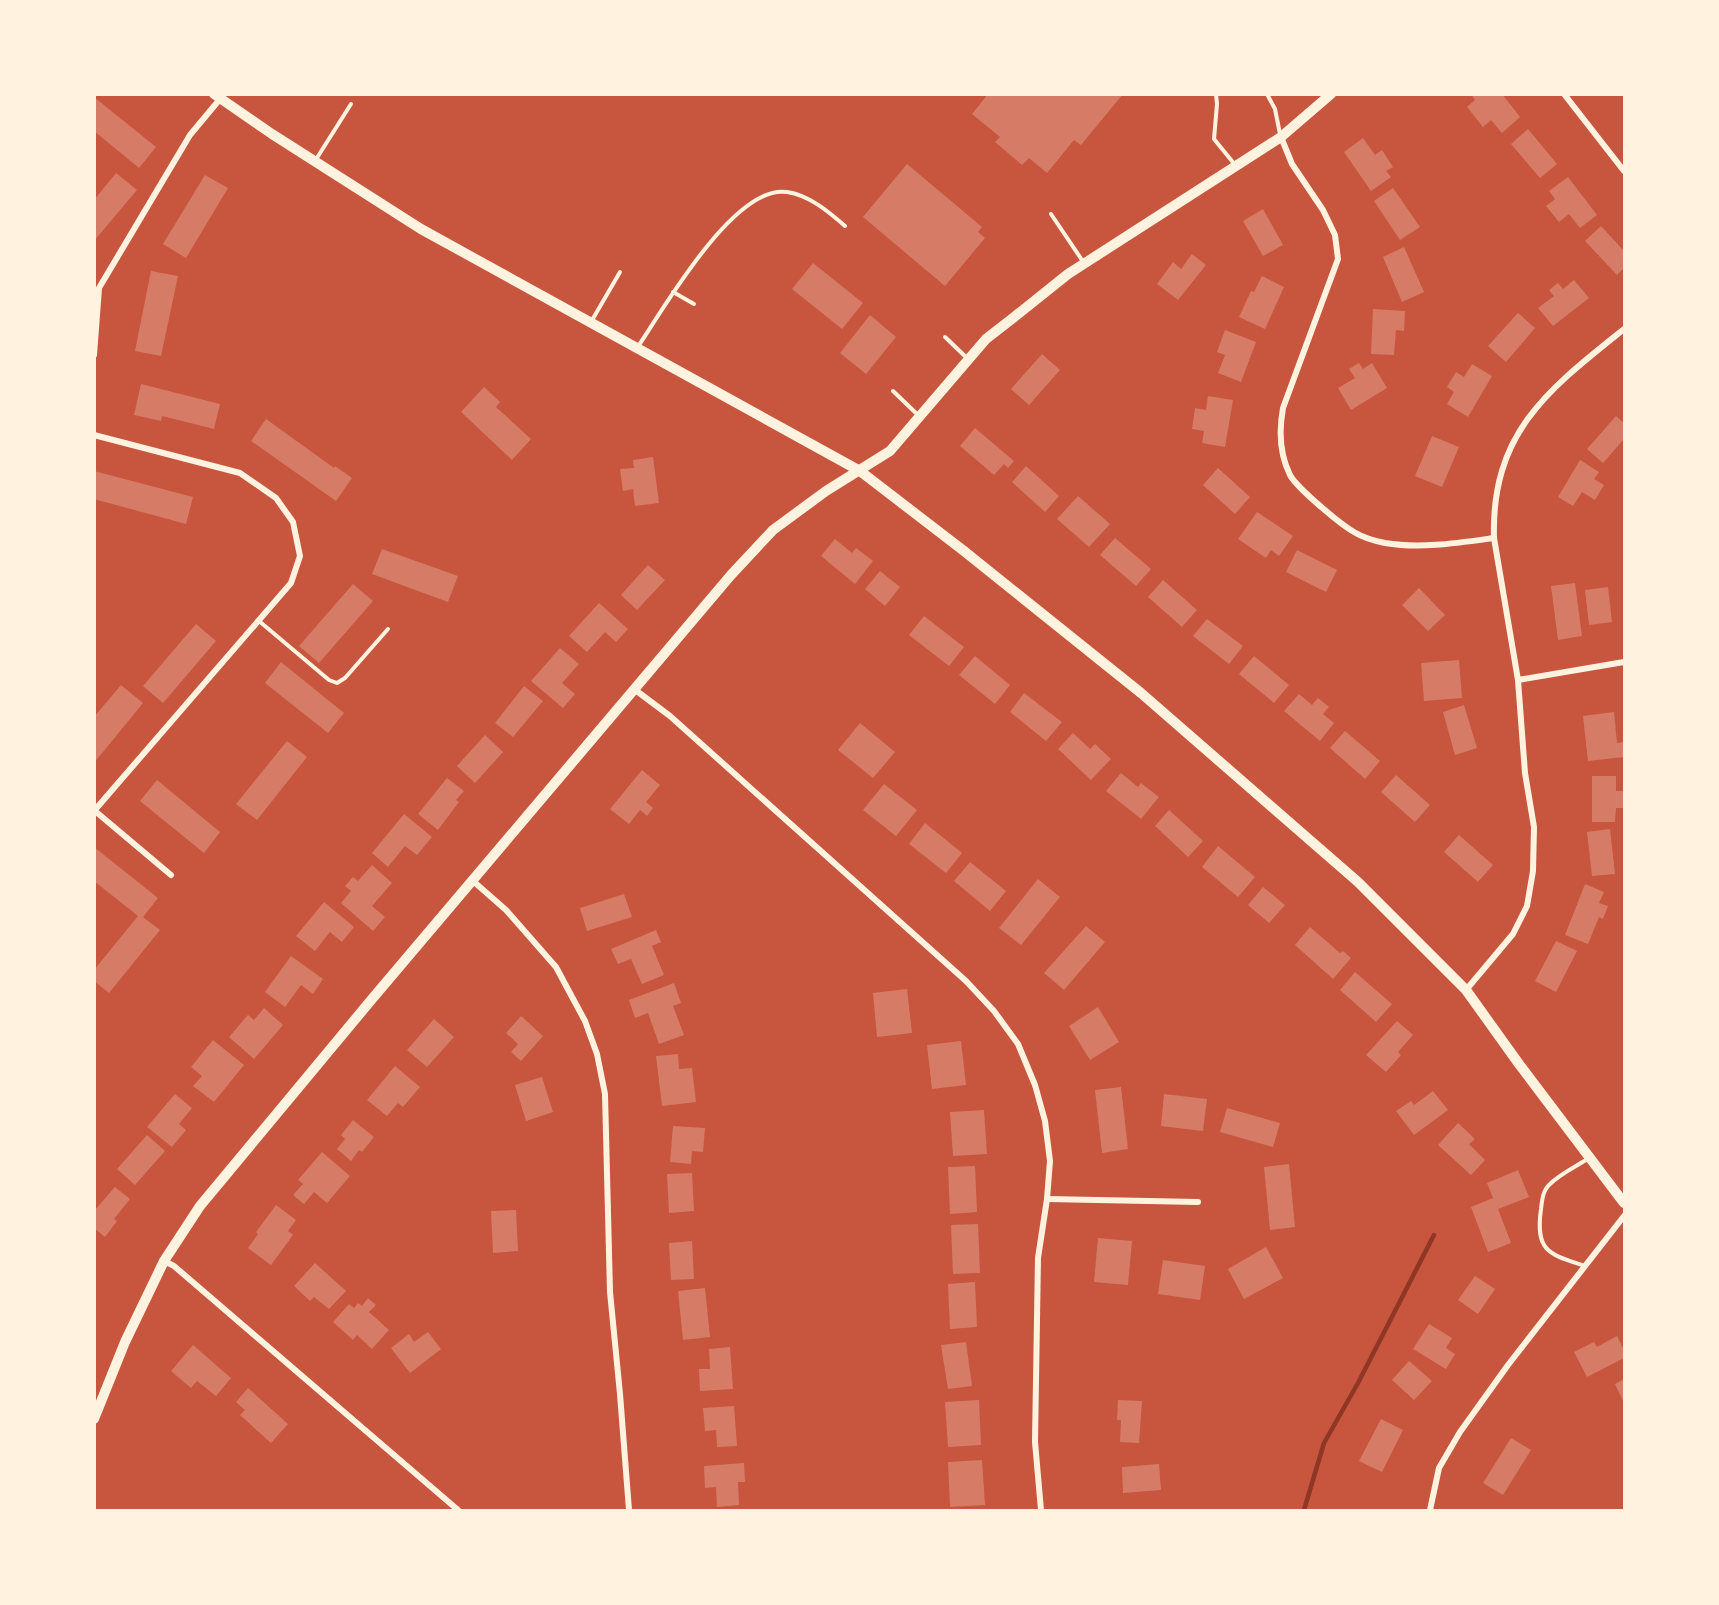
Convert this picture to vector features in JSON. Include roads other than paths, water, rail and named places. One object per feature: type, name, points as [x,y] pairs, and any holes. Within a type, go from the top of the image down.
[{"type":"street","points":[[94,1419],[125,1342],[164,1261],[200,1206],[634,688],[731,575],[773,530],[826,491],[890,452],[986,339],[1068,274],[1281,137],[1331,94]]},
{"type":"street","points":[[1564,94],[1624,171]]},
{"type":"street","points":[[94,355],[97,286],[190,135],[217,97],[421,229],[860,471],[1141,693],[1358,882],[1466,990],[1624,1203]]},
{"type":"street","points":[[1281,137],[1292,164],[1323,210],[1335,235],[1338,259],[1283,408],[1279,433],[1283,456],[1290,476],[1313,499],[1355,533],[1382,542],[1407,546],[1494,538]]},
{"type":"street","points":[[1466,990],[1513,934],[1527,906],[1533,871],[1534,827],[1525,773],[1518,680],[1494,538],[1493,519],[1498,480],[1508,453],[1525,421],[1549,391],[1624,329]]},
{"type":"street","points":[[94,435],[240,473],[276,498],[293,522],[300,556],[291,584],[95,811],[171,875]]},
{"type":"street","points":[[1518,680],[1624,662]]},
{"type":"street","points":[[634,688],[670,716],[966,981],[994,1011],[1018,1044],[1035,1085],[1045,1121],[1050,1161],[1038,1258],[1035,1442],[1041,1510]]},
{"type":"street","points":[[473,881],[506,910],[556,967],[585,1021],[597,1054],[605,1094],[610,1292],[629,1510]]},
{"type":"street","points":[[1047,1198],[1198,1202]]},
{"type":"street","points":[[1430,1510],[1439,1468],[1460,1431],[1508,1365],[1624,1216]]},
{"type":"street","points":[[164,1261],[174,1266],[458,1510]]},
{"type":"lane","points":[[1216,94],[1214,139],[1237,166]]},
{"type":"lane","points":[[1267,94],[1275,109],[1281,137]]},
{"type":"lane","points":[[315,162],[351,104]]},
{"type":"lane","points":[[636,349],[673,292],[735,214],[760,196],[785,191],[800,195],[825,209],[845,226]]},
{"type":"lane","points":[[1051,214],[1084,264]]},
{"type":"lane","points":[[591,323],[620,272]]},
{"type":"lane","points":[[673,292],[694,304]]},
{"type":"lane","points":[[945,338],[968,359]]},
{"type":"lane","points":[[893,391],[920,416]]},
{"type":"lane","points":[[259,621],[329,680],[337,683],[345,678],[388,629]]},
{"type":"lane","points":[[1585,1266],[1551,1253],[1543,1244],[1538,1230],[1543,1195],[1548,1185],[1590,1158]]},
{"type":"waterway","points":[[1304,1510],[1324,1443],[1358,1383],[1434,1235]]}]
